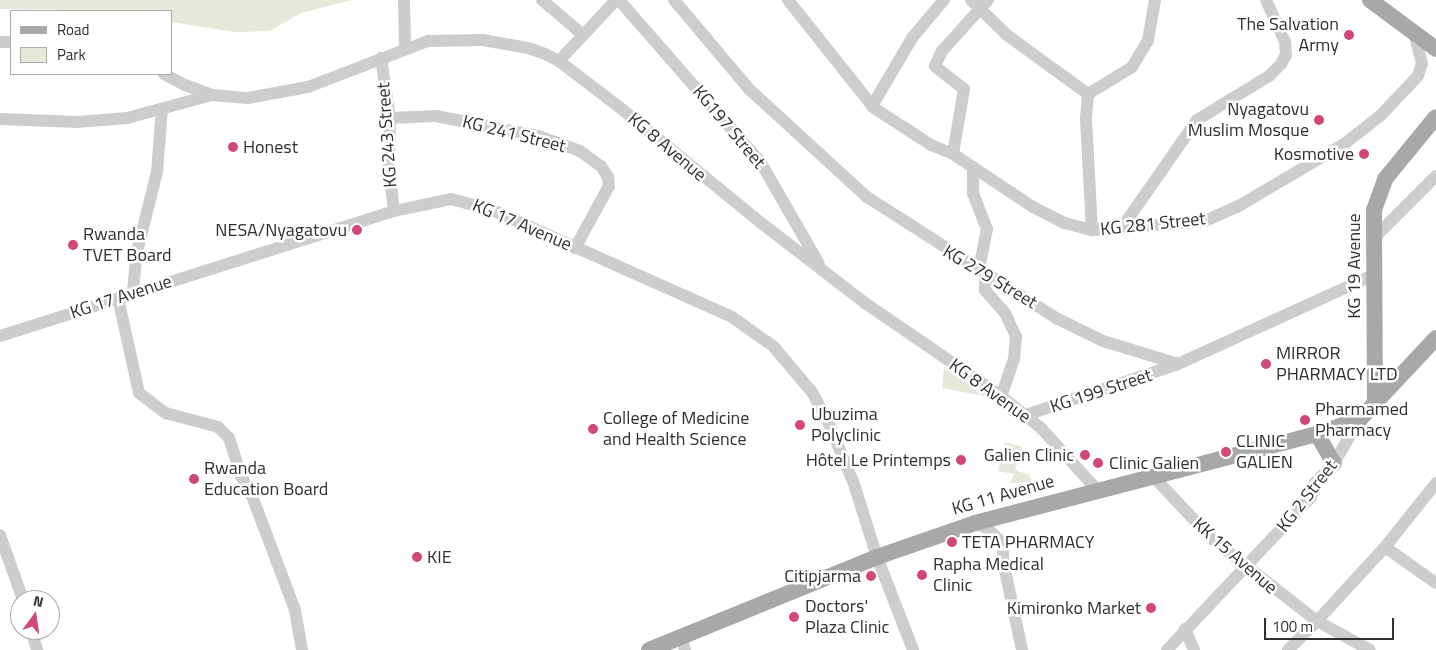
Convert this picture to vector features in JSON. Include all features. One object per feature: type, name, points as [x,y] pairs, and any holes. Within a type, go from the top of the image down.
[{"type":"main road","points":[[1370,0],[1412,28],[1436,49]]},
{"type":"main road","name":"KG 19 Avenue","points":[[1375,406],[1372,239],[1374,210],[1385,179],[1436,117]]},
{"type":"main road","name":"KG 11 Avenue","points":[[648,650],[683,644],[877,557],[975,523],[1152,475],[1317,434],[1360,419],[1375,406],[1436,338]]},
{"type":"main road","points":[[1317,434],[1334,462]]},
{"type":"street","points":[[404,0],[405,47]]},
{"type":"street","points":[[542,0],[582,34]]},
{"type":"street","points":[[559,61],[582,34],[618,0]]},
{"type":"street","name":"KG197 Street","points":[[618,0],[761,163],[820,266]]},
{"type":"street","name":"KG 279 Street","points":[[674,0],[749,88],[850,183],[1056,318],[1103,341],[1178,364]]},
{"type":"street","name":"KG 281 Street","points":[[788,0],[872,106],[906,131],[953,154],[1033,207],[1065,223],[1092,230],[1205,221],[1237,207],[1344,144],[1380,116],[1418,76],[1422,63],[1412,28]]},
{"type":"street","points":[[872,106],[912,38],[944,0]]},
{"type":"street","points":[[1088,94],[1132,67],[1148,40],[1154,0]]},
{"type":"street","points":[[1121,229],[1197,120],[1269,76],[1281,64],[1286,55],[1285,42],[1266,0]]},
{"type":"street","points":[[953,154],[964,89],[935,66],[942,51],[979,3],[1007,35],[1088,94]]},
{"type":"street","name":"KG 8 Avenue","points":[[166,75],[184,85],[212,95],[248,98],[308,88],[405,47],[428,41],[483,40],[528,48],[559,61],[778,237],[820,266],[865,303],[1001,396],[1023,416],[1042,428],[1097,490]]},
{"type":"street","name":"KG 243 Street","points":[[381,58],[390,118],[389,169],[394,211]]},
{"type":"street","points":[[1088,94],[1086,118],[1092,230]]},
{"type":"street","points":[[0,119],[77,122],[127,118],[212,95]]},
{"type":"street","points":[[133,292],[136,256],[157,172],[162,109]]},
{"type":"street","name":"KG 241 Street","points":[[390,118],[446,118],[538,136],[580,151],[601,166],[608,177],[609,186],[575,248]]},
{"type":"street","points":[[973,167],[974,193],[987,229],[982,271],[985,290],[1005,313],[1016,337],[1014,359],[1001,396]]},
{"type":"street","points":[[1372,239],[1436,176]]},
{"type":"street","name":"KG 17 Avenue","points":[[0,336],[133,292],[394,211],[451,199],[468,202],[732,317],[773,346],[812,392],[822,409],[854,484],[877,557],[913,650]]},
{"type":"street","points":[[1178,364],[1373,275]]},
{"type":"street","points":[[118,298],[140,393],[166,413],[218,427],[229,438],[241,476],[252,496],[295,610],[302,650]]},
{"type":"street","name":"KG 199 Street","points":[[1023,416],[1178,364]]},
{"type":"street","name":"KG 2 Street","points":[[1167,650],[1311,497],[1315,483],[1334,462],[1360,419]]},
{"type":"street","name":"KK 15 Avenue","points":[[1152,475],[1212,539],[1246,568],[1317,621],[1370,650]]},
{"type":"street","points":[[1288,650],[1385,547],[1436,483]]},
{"type":"street","points":[[975,523],[988,529],[1003,544],[1003,561],[1022,650]]},
{"type":"street","points":[[0,535],[19,590]]},
{"type":"street","points":[[1385,547],[1436,583]]},
{"type":"street","points":[[1185,629],[1194,650]]},
{"type":"green space","points":[[0,0],[352,0],[301,13],[270,31],[235,32],[172,22],[172,10],[0,9]]},
{"type":"green space","points":[[944,367],[994,398],[942,388]]},
{"type":"green space","points":[[1005,442],[1023,447],[1015,470],[1029,475],[1032,482],[1010,483],[1014,474],[998,471]]},
{"type":"place","name":"The Salvation Army","points":[[1349,35]]},
{"type":"place","name":"Nyagatovu Muslim Mosque","points":[[1319,120]]},
{"type":"place","name":"Honest","points":[[233,147]]},
{"type":"place","name":"Kosmotive","points":[[1364,154]]},
{"type":"place","name":"NESA/Nyagatovu","points":[[357,230]]},
{"type":"place","name":"Rwanda TVET Board","points":[[73,245]]},
{"type":"place","name":"MIRROR PHARMACY LTD","points":[[1266,364]]},
{"type":"place","name":"Pharmamed Pharmacy","points":[[1305,420]]},
{"type":"place","name":"Ubuzima Polyclinic","points":[[800,425]]},
{"type":"place","name":"College of Medicine and Health Science","points":[[593,429]]},
{"type":"place","name":"CLINIC GALIEN","points":[[1226,452]]},
{"type":"place","name":"Galien Clinic","points":[[1085,455]]},
{"type":"place","name":"Hôtel Le Printemps","points":[[961,460]]},
{"type":"place","name":"Clinic Galien","points":[[1098,463]]},
{"type":"place","name":"Rwanda Education Board","points":[[194,479]]},
{"type":"place","name":"TETA PHARMACY","points":[[952,542]]},
{"type":"place","name":"KIE","points":[[417,557]]},
{"type":"place","name":"Rapha Medical Clinic","points":[[922,575]]},
{"type":"place","name":"Citipjarma","points":[[871,576]]},
{"type":"place","name":"Kimironko Market","points":[[1151,608]]},
{"type":"place","name":"Doctors' Plaza Clinic","points":[[794,617]]}]
